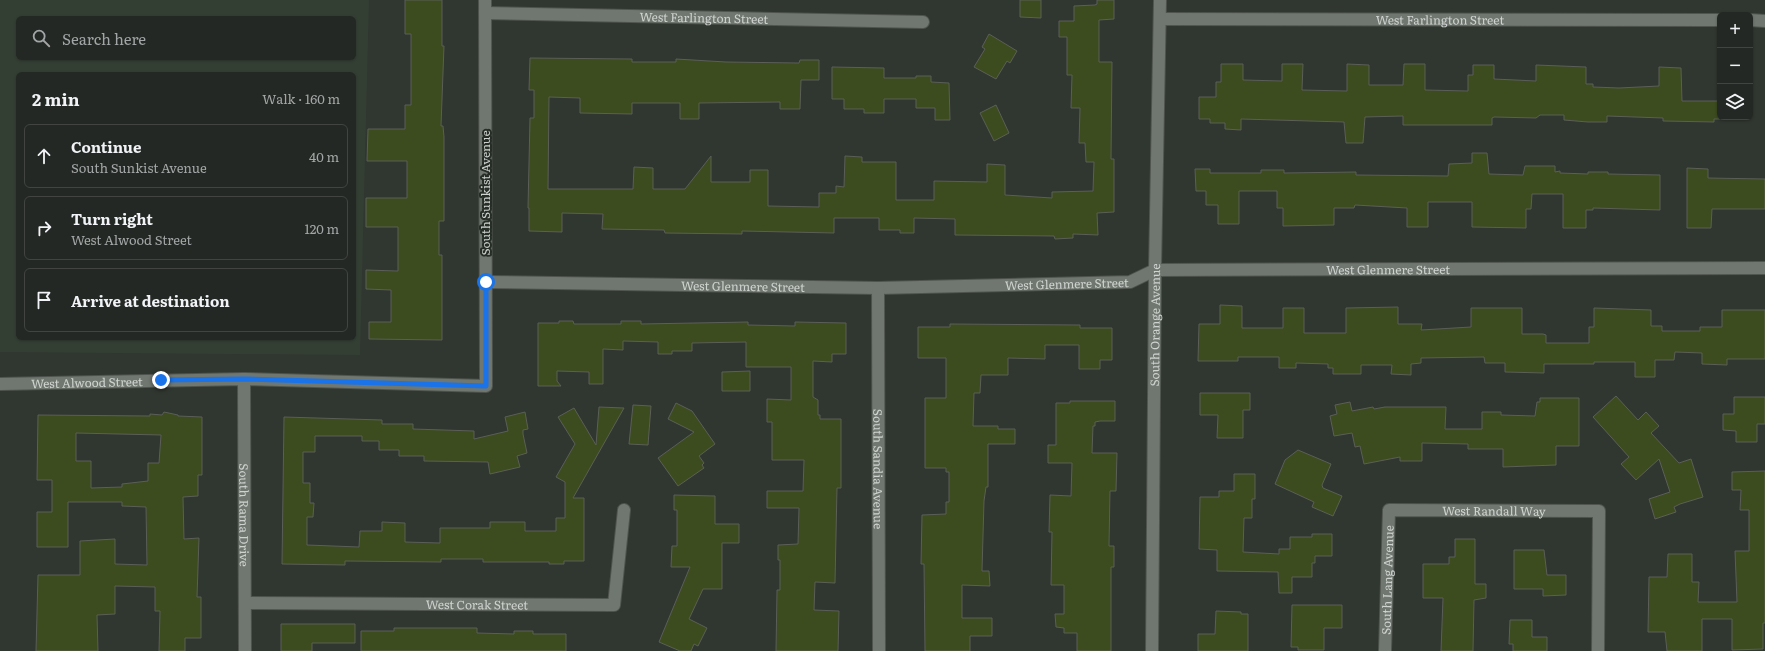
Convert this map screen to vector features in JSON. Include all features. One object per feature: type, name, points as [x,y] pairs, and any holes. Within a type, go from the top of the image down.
[{"type":"street","name":"South Sunkist Avenue","points":[[485,0],[486,386]]},
{"type":"street","name":"South Orange Avenue","points":[[1152,651],[1155,270],[1160,0]]},
{"type":"street","name":"West Farlington Street","points":[[485,13],[923,22]]},
{"type":"street","name":"West Farlington Street","points":[[1160,19],[1717,20]]},
{"type":"street","points":[[1753,20],[1765,20]]},
{"type":"street","name":"West Glenmere Street","points":[[486,282],[878,288],[1130,282],[1155,270],[1765,268]]},
{"type":"street","name":"South Sandia Avenue","points":[[878,288],[879,651]]},
{"type":"street","name":"West Alwood Street","points":[[0,384],[244,379],[486,386]]},
{"type":"street","name":"South Rama Drive","points":[[244,379],[246,603],[244,651]]},
{"type":"street","name":"West Corak Street","points":[[246,603],[614,605],[624,510]]},
{"type":"street","name":"West Randall Way","points":[[1389,510],[1599,511],[1598,651]]},
{"type":"street","name":"South Lang Avenue","points":[[1385,651],[1389,510]]},
{"type":"shaded area","points":[[0,0],[369,0],[360,355],[0,352]]},
{"type":"building","points":[[405,0],[442,0],[442,46],[444,46],[441,126],[443,126],[444,137],[444,221],[439,221],[439,255],[442,255],[442,340],[369,339],[369,322],[391,322],[391,290],[366,289],[366,270],[398,271],[398,227],[366,227],[366,198],[407,198],[407,161],[367,161],[368,129],[405,129],[405,105],[411,105],[411,34],[405,34]]},
{"type":"building","points":[[1020,0],[1041,0],[1041,18],[1020,17]]},
{"type":"building","points":[[1097,0],[1114,0],[1114,19],[1099,20],[1099,62],[1112,62],[1111,159],[1114,159],[1114,212],[1097,213],[1098,235],[1073,234],[1073,238],[1055,239],[1054,236],[955,235],[955,219],[914,218],[914,233],[900,233],[900,230],[879,230],[879,218],[834,218],[834,233],[742,231],[742,234],[665,233],[664,230],[602,229],[603,214],[562,213],[562,232],[529,231],[528,208],[530,118],[534,118],[534,90],[529,90],[530,58],[632,59],[632,62],[676,62],[676,59],[726,62],[799,63],[800,60],[819,60],[819,80],[801,80],[800,109],[780,109],[780,102],[699,103],[699,119],[680,119],[680,103],[632,103],[632,114],[580,113],[580,98],[549,97],[548,189],[633,189],[634,167],[653,168],[653,189],[685,189],[711,156],[711,182],[750,182],[750,170],[768,170],[768,206],[819,207],[819,193],[836,193],[836,186],[844,187],[845,156],[862,157],[862,162],[896,162],[896,200],[934,200],[934,181],[987,182],[987,164],[1005,165],[1005,195],[1052,198],[1052,192],[1093,191],[1094,162],[1086,162],[1085,143],[1079,143],[1080,108],[1071,108],[1072,75],[1067,75],[1067,37],[1059,37],[1059,21],[1074,21],[1074,6],[1095,5],[1097,4]]},
{"type":"building","points":[[989,34],[1017,51],[1010,63],[1007,61],[996,79],[974,67],[985,49],[982,47]]},
{"type":"building","points":[[1221,64],[1243,64],[1243,80],[1282,81],[1282,64],[1303,64],[1302,90],[1347,91],[1347,64],[1369,65],[1369,85],[1403,85],[1404,64],[1425,64],[1425,90],[1468,91],[1468,75],[1473,75],[1473,65],[1494,65],[1494,79],[1536,81],[1536,65],[1586,67],[1586,84],[1593,84],[1593,87],[1619,88],[1659,86],[1659,67],[1681,68],[1682,101],[1717,101],[1717,119],[1714,119],[1714,122],[1663,121],[1663,118],[1607,116],[1607,122],[1588,122],[1564,120],[1564,115],[1540,115],[1536,118],[1494,117],[1492,118],[1492,125],[1403,125],[1403,116],[1365,117],[1363,143],[1346,143],[1344,122],[1241,119],[1241,130],[1225,129],[1225,123],[1210,123],[1210,119],[1199,119],[1199,97],[1216,97],[1216,82],[1221,82]]},
{"type":"building","points":[[832,67],[884,68],[884,78],[916,78],[916,76],[931,76],[931,82],[949,83],[950,120],[935,120],[935,108],[916,108],[916,99],[884,99],[884,113],[864,113],[864,109],[844,109],[844,99],[832,99]]},
{"type":"building","points":[[996,105],[1009,133],[994,141],[980,113]]},
{"type":"building","points":[[1472,153],[1487,153],[1489,174],[1523,175],[1525,166],[1555,166],[1555,172],[1560,171],[1560,173],[1588,174],[1588,172],[1608,172],[1608,174],[1660,175],[1660,210],[1593,208],[1593,210],[1586,210],[1586,228],[1563,228],[1563,194],[1532,194],[1531,209],[1526,209],[1526,228],[1472,227],[1472,202],[1428,202],[1428,227],[1407,227],[1407,208],[1355,205],[1354,208],[1334,208],[1334,225],[1283,226],[1283,208],[1277,208],[1277,191],[1239,191],[1239,224],[1218,224],[1218,205],[1206,205],[1206,191],[1196,191],[1195,169],[1210,169],[1210,173],[1261,173],[1261,170],[1284,170],[1284,173],[1356,172],[1356,175],[1448,176],[1449,164],[1472,163]]},
{"type":"building","points":[[1687,168],[1708,169],[1708,178],[1765,179],[1765,209],[1712,209],[1711,228],[1687,228]]},
{"type":"building","points":[[1220,305],[1242,306],[1242,328],[1283,328],[1283,308],[1304,308],[1304,333],[1346,333],[1346,308],[1398,307],[1398,324],[1422,324],[1421,330],[1471,327],[1471,308],[1522,308],[1522,334],[1546,335],[1546,343],[1589,343],[1589,327],[1594,327],[1594,308],[1651,310],[1651,326],[1662,326],[1662,331],[1700,331],[1700,327],[1722,327],[1722,310],[1765,310],[1765,359],[1727,359],[1727,365],[1702,364],[1702,353],[1675,352],[1674,360],[1655,360],[1655,377],[1635,377],[1635,362],[1544,364],[1544,373],[1505,372],[1505,363],[1485,363],[1484,357],[1421,358],[1421,363],[1411,364],[1411,375],[1391,374],[1392,365],[1361,365],[1361,374],[1333,374],[1333,368],[1328,368],[1328,364],[1296,363],[1296,368],[1279,368],[1279,357],[1238,357],[1238,361],[1198,361],[1199,324],[1220,324]]},
{"type":"building","points":[[559,321],[573,321],[574,324],[621,324],[621,321],[641,321],[641,324],[748,322],[748,325],[795,326],[795,322],[846,323],[846,354],[832,354],[832,362],[813,361],[813,397],[818,400],[818,415],[820,415],[820,419],[841,419],[841,488],[837,488],[835,583],[815,582],[814,610],[839,611],[838,651],[776,651],[777,590],[780,590],[780,560],[778,560],[778,545],[798,544],[799,508],[767,508],[767,491],[803,491],[804,460],[772,460],[772,422],[767,422],[767,399],[791,400],[791,367],[746,367],[746,342],[692,343],[692,351],[672,351],[672,354],[658,354],[658,342],[623,341],[623,350],[603,349],[603,384],[589,384],[589,372],[557,371],[557,381],[561,386],[538,386],[538,323],[559,323]]},
{"type":"building","points":[[950,324],[1080,325],[1080,328],[1112,328],[1112,360],[1100,360],[1100,369],[1079,369],[1079,345],[1045,345],[1045,359],[1008,358],[1008,375],[981,375],[980,393],[974,393],[973,426],[998,426],[998,429],[1015,429],[1015,444],[988,444],[988,487],[986,487],[984,501],[982,571],[989,571],[990,586],[962,585],[962,618],[992,618],[992,636],[970,636],[970,651],[925,651],[924,564],[921,564],[922,515],[946,514],[946,502],[949,502],[949,472],[946,472],[946,468],[925,468],[925,398],[946,398],[946,358],[918,358],[918,327],[950,327]]},
{"type":"building","points":[[750,371],[750,391],[722,391],[722,372]]},
{"type":"building","points":[[1200,393],[1250,393],[1250,410],[1243,410],[1243,438],[1217,438],[1218,415],[1200,415]]},
{"type":"building","points":[[1616,396],[1638,420],[1646,412],[1659,426],[1651,433],[1679,463],[1691,459],[1703,497],[1680,504],[1674,507],[1676,512],[1655,519],[1649,499],[1670,492],[1659,459],[1636,480],[1621,464],[1629,457],[1593,417]]},
{"type":"building","points":[[1734,397],[1765,397],[1765,424],[1757,424],[1757,442],[1736,442],[1736,431],[1723,430],[1723,414],[1734,414]]},
{"type":"building","points":[[1540,398],[1579,398],[1579,446],[1556,446],[1556,465],[1503,467],[1503,449],[1468,449],[1468,444],[1422,443],[1422,461],[1400,461],[1400,457],[1364,464],[1360,446],[1355,447],[1352,433],[1334,436],[1330,416],[1337,414],[1335,405],[1350,402],[1352,411],[1373,407],[1374,409],[1385,407],[1446,407],[1445,429],[1482,429],[1482,412],[1501,412],[1501,415],[1535,416],[1537,402],[1540,402]]},
{"type":"building","points":[[1070,401],[1115,401],[1115,421],[1095,422],[1095,426],[1093,426],[1092,453],[1117,453],[1116,491],[1110,491],[1109,546],[1114,546],[1114,567],[1111,567],[1111,651],[1077,651],[1077,633],[1064,633],[1064,628],[1056,627],[1055,614],[1064,614],[1064,585],[1051,585],[1052,532],[1049,532],[1050,495],[1071,496],[1072,463],[1048,463],[1048,445],[1056,445],[1056,403],[1070,403]]},
{"type":"building","points":[[676,403],[692,411],[715,444],[699,456],[704,463],[702,465],[704,468],[678,486],[658,458],[694,432],[668,419]]},
{"type":"building","points":[[633,405],[651,406],[648,445],[629,444]]},
{"type":"building","points":[[599,407],[624,408],[573,498],[584,498],[584,561],[564,561],[564,564],[549,564],[549,562],[483,562],[483,559],[441,559],[441,562],[345,561],[345,565],[282,564],[284,417],[382,420],[382,424],[413,424],[413,429],[474,431],[474,439],[508,431],[505,417],[525,412],[528,429],[523,430],[523,434],[527,453],[517,456],[520,467],[490,474],[488,462],[424,461],[424,456],[399,456],[399,450],[379,450],[379,441],[362,441],[362,436],[315,436],[315,452],[303,452],[303,483],[310,483],[310,503],[314,503],[313,517],[307,517],[307,545],[359,547],[360,531],[382,531],[382,522],[405,523],[405,542],[440,543],[440,528],[490,528],[490,522],[525,522],[525,531],[556,531],[556,518],[565,518],[565,482],[556,477],[575,444],[558,417],[574,408],[596,445]]},
{"type":"building","points":[[164,412],[178,416],[202,417],[202,475],[198,475],[198,496],[183,497],[184,539],[199,538],[197,597],[201,597],[201,638],[185,638],[185,651],[159,651],[160,611],[155,611],[155,587],[115,586],[115,614],[97,615],[98,651],[36,651],[38,575],[80,575],[80,541],[115,539],[115,564],[147,565],[146,507],[122,506],[122,502],[68,502],[68,547],[37,547],[37,512],[52,512],[52,480],[37,480],[38,415],[162,415]],"holes":[[[76,433],[161,435],[159,463],[148,463],[148,481],[122,484],[122,487],[91,488],[91,461],[76,461]]]},
{"type":"building","points":[[1298,450],[1331,464],[1322,485],[1323,488],[1342,496],[1333,516],[1312,507],[1314,502],[1275,484],[1285,460]]},
{"type":"building","points":[[1765,471],[1765,623],[1763,623],[1763,649],[1732,650],[1732,619],[1702,619],[1702,651],[1667,651],[1665,632],[1648,632],[1649,577],[1667,577],[1668,554],[1692,554],[1692,582],[1699,582],[1698,602],[1737,602],[1735,551],[1749,551],[1749,510],[1740,510],[1741,490],[1732,490],[1732,472]]},
{"type":"building","points":[[1234,474],[1255,474],[1255,499],[1252,499],[1252,518],[1244,518],[1243,552],[1279,554],[1279,549],[1290,549],[1290,537],[1312,537],[1312,534],[1332,534],[1332,556],[1315,556],[1315,563],[1312,563],[1312,577],[1292,577],[1292,593],[1279,593],[1278,572],[1217,571],[1217,550],[1199,549],[1200,497],[1219,497],[1219,491],[1234,491]]},
{"type":"building","points":[[674,495],[715,496],[715,524],[739,524],[739,543],[722,543],[722,589],[703,589],[689,619],[707,628],[698,646],[694,644],[691,651],[680,651],[659,642],[690,567],[671,567],[672,546],[677,546],[677,510],[674,510]]},
{"type":"building","points":[[1455,539],[1475,539],[1475,584],[1486,584],[1486,598],[1474,600],[1473,651],[1441,651],[1443,598],[1423,598],[1423,564],[1449,564],[1449,557],[1455,557]]},
{"type":"building","points":[[1514,550],[1544,550],[1547,575],[1566,575],[1566,595],[1543,596],[1543,589],[1514,589]]},
{"type":"building","points":[[1292,605],[1342,605],[1342,628],[1324,628],[1324,650],[1298,650],[1298,647],[1291,647]]},
{"type":"building","points":[[1216,611],[1241,612],[1241,614],[1248,614],[1248,651],[1198,651],[1198,634],[1215,634]]},
{"type":"building","points":[[1510,620],[1532,620],[1532,637],[1547,637],[1547,651],[1513,651],[1513,644],[1509,644]]},
{"type":"building","points":[[281,624],[355,624],[355,643],[312,643],[312,651],[281,651]]},
{"type":"building","points":[[394,628],[477,628],[477,633],[514,634],[514,631],[533,631],[533,634],[566,634],[566,651],[361,651],[361,631],[394,631]]},
{"type":"route","points":[[161,380],[244,379],[486,386],[486,282]]}]
